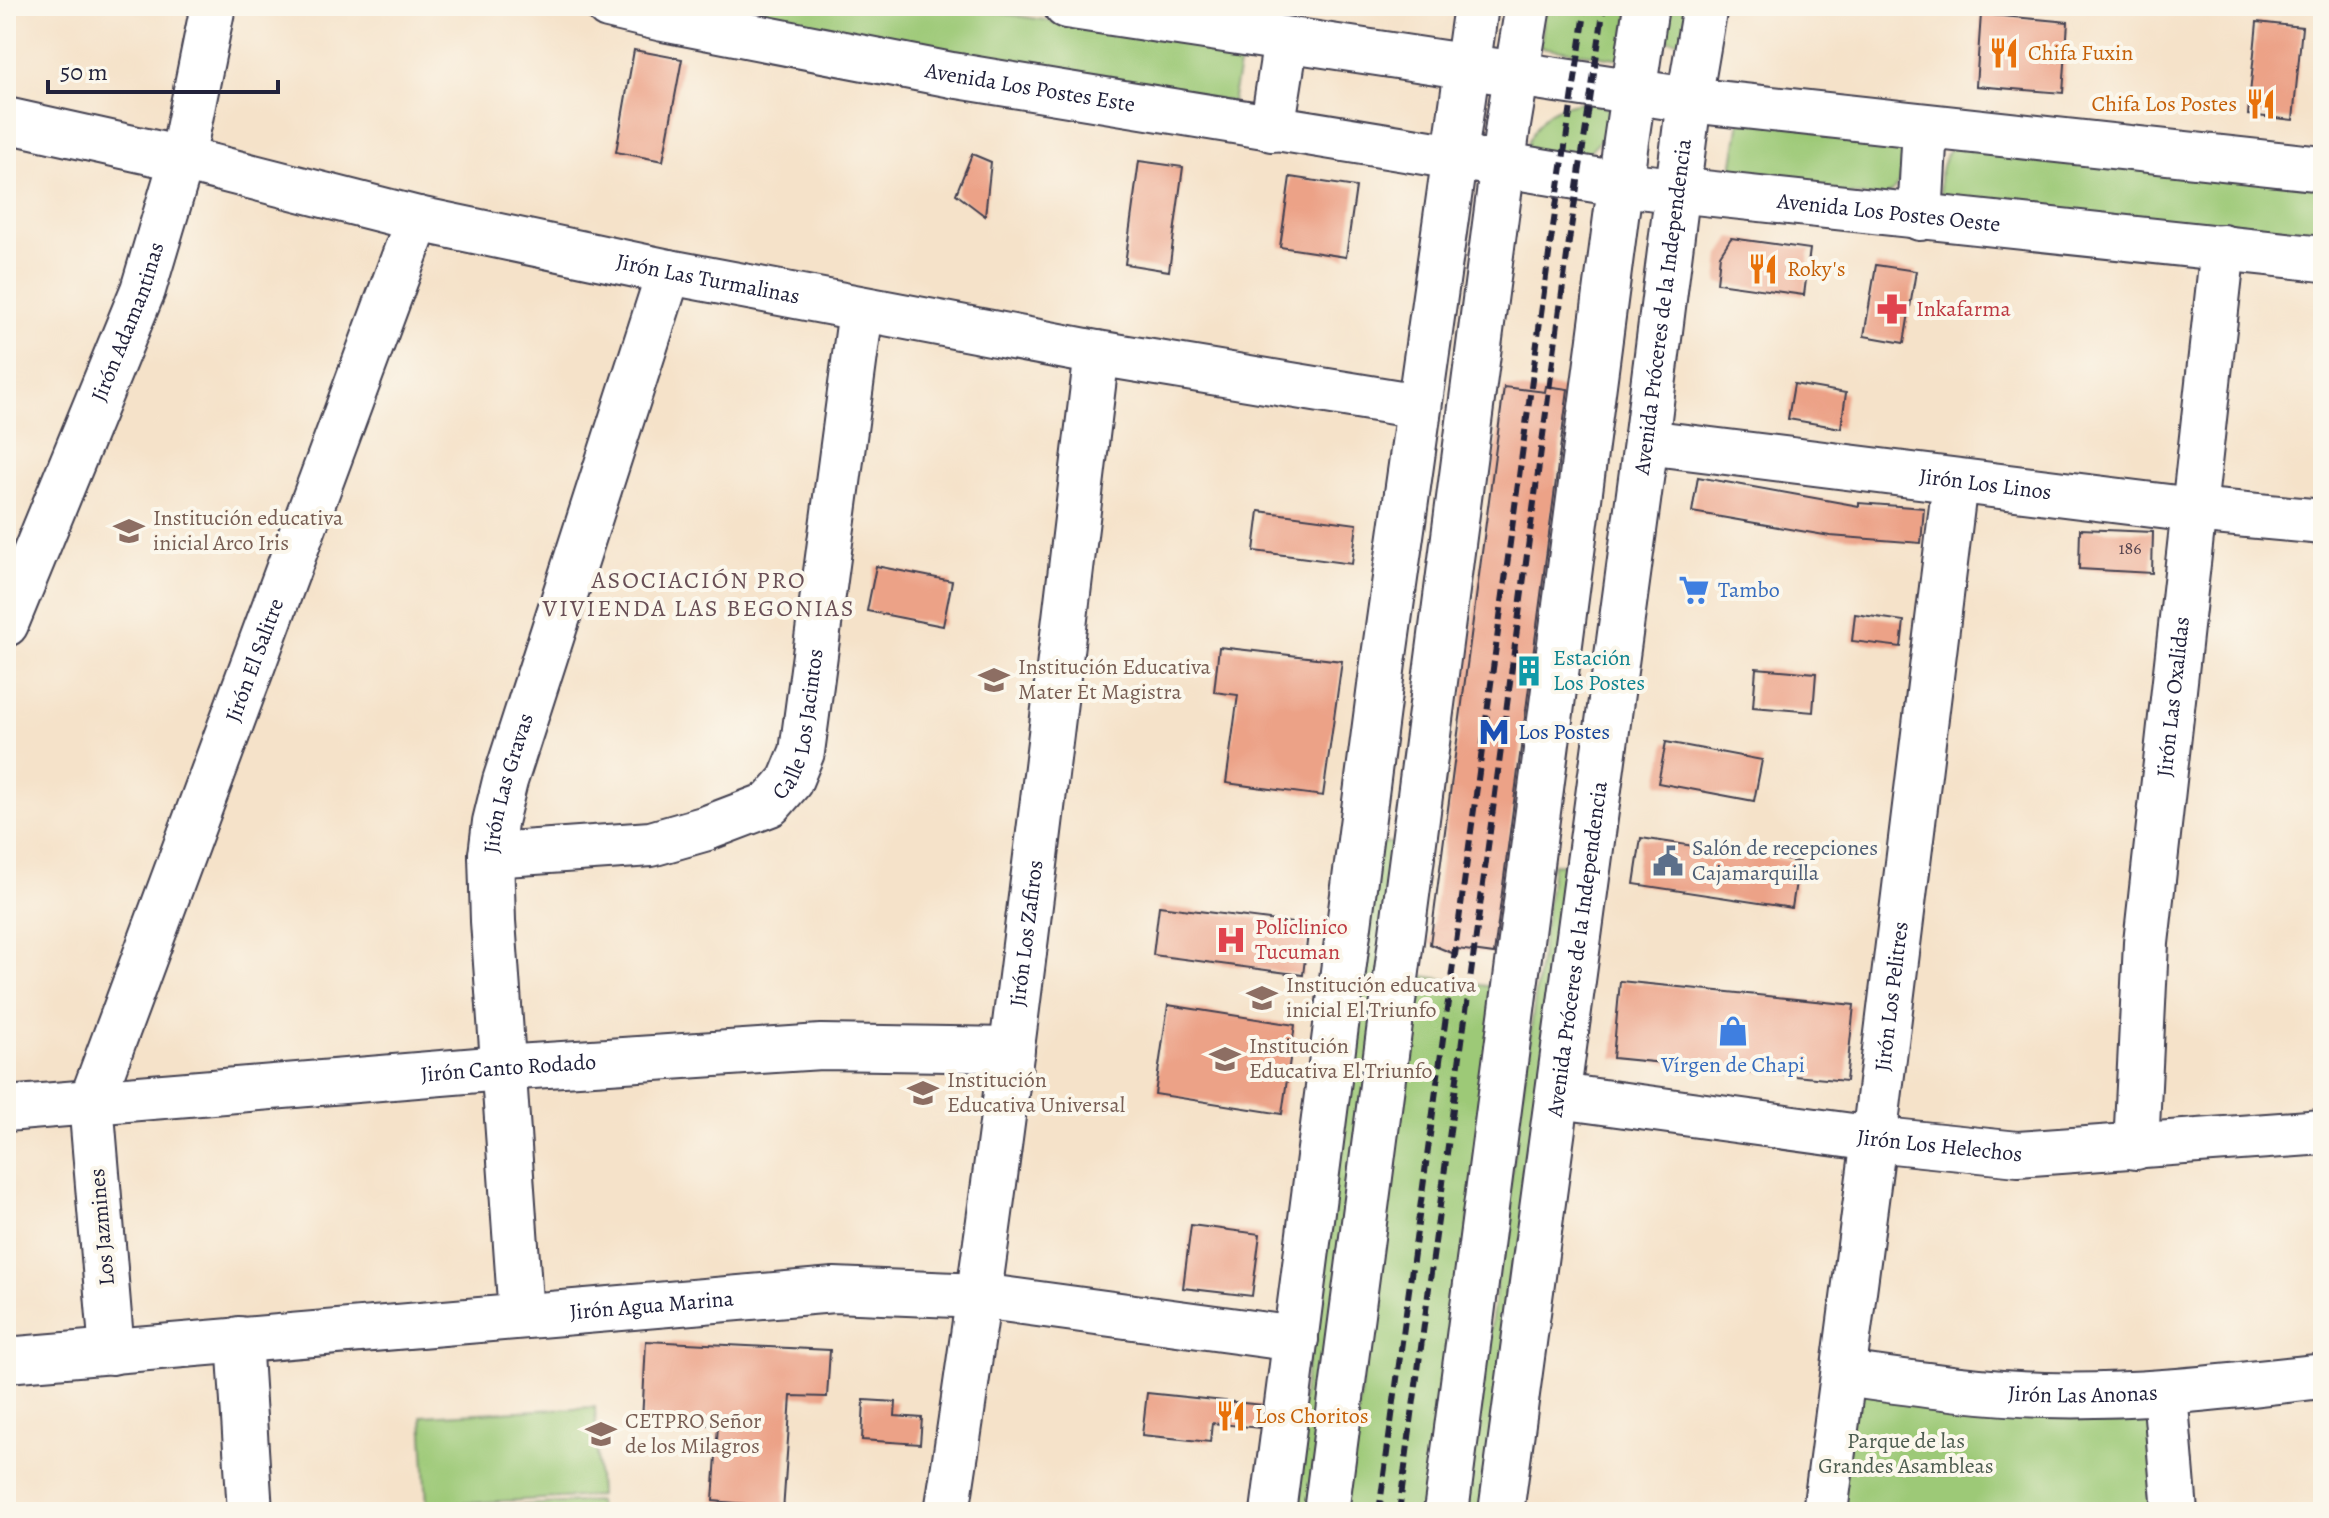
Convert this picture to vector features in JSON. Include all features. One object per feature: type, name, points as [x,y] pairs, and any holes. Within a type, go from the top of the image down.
[{"type":"street","name":"Jirón Adamantinas","points":[[6,624],[143,290],[182,159],[213,6]]},
{"type":"street","name":"Avenida Los Postes Este","points":[[608,6],[952,75],[1455,159]]},
{"type":"street","points":[[1066,6],[1175,14],[1286,40],[1632,93],[2323,169]]},
{"type":"street","points":[[1273,1512],[1418,406],[1476,6]]},
{"type":"street","points":[[1326,1512],[1503,165],[1528,6]]},
{"type":"street","points":[[1446,1512],[1632,93],[1646,6]]},
{"type":"street","name":"Avenida Próceres de la Independencia","points":[[1501,1512],[1559,1096],[1689,100],[1705,6]]},
{"type":"street","points":[[1272,129],[1286,40]]},
{"type":"street","name":"Jirón Las Turmalinas","points":[[6,120],[182,159],[418,219],[669,272],[1097,353],[1418,406]]},
{"type":"street","points":[[1920,218],[1925,127]]},
{"type":"street","name":"Avenida Los Postes Oeste","points":[[1455,159],[1677,192],[2323,259]]},
{"type":"street","name":"Jirón El Salitre","points":[[83,1103],[418,219]]},
{"type":"street","name":"Jirón Las Oxalidas","points":[[2136,1147],[2146,943],[2223,247]]},
{"type":"street","name":"Jirón Las Gravas","points":[[521,1316],[493,921],[491,855],[495,822],[505,781],[669,272]]},
{"type":"street","name":"Calle Los Jacintos","points":[[491,855],[651,844],[707,828],[770,804],[790,781],[802,752],[861,310]]},
{"type":"street","name":"Jirón Los Zafiros","points":[[947,1512],[980,1296],[1012,1050],[1097,353]]},
{"type":"street","name":"Jirón Los Linos","points":[[1646,442],[1955,482],[2323,522]]},
{"type":"street","name":"Jirón Los Pelitres","points":[[1825,1512],[1955,482]]},
{"type":"street","name":"Jirón Canto Rodado","points":[[6,1109],[502,1068],[821,1047],[1012,1050]]},
{"type":"street","points":[[6,1079],[83,1103]]},
{"type":"street","name":"Jirón Los Helechos","points":[[1559,1096],[1874,1139],[2018,1154],[2323,1132]]},
{"type":"street","name":"Los Jazmines","points":[[83,1103],[112,1352]]},
{"type":"street","name":"Jirón Agua Marina","points":[[6,1360],[834,1290],[980,1296],[1296,1339]]},
{"type":"street","points":[[239,1339],[250,1512]]},
{"type":"street","name":"Jirón Las Anonas","points":[[1844,1374],[1959,1390],[2045,1395],[2165,1393],[2323,1376]]},
{"type":"street","points":[[2165,1393],[2175,1512]]},
{"type":"green space","points":[[679,6],[955,6],[1242,51],[1232,102]]},
{"type":"green space","points":[[1546,6],[1630,6],[1622,59],[1540,47]]},
{"type":"green space","points":[[1664,6],[1688,6],[1683,42],[1658,39]]},
{"type":"green space","points":[[1593,101],[1613,111],[1603,137],[1582,159],[1522,158],[1533,132],[1546,115],[1565,105]]},
{"type":"green space","points":[[1740,120],[1893,138],[1905,151],[1901,178],[1884,198],[1730,183]]},
{"type":"green space","points":[[1956,142],[2323,186],[2323,245],[1946,206],[1940,172]]},
{"type":"green space","points":[[1378,842],[1401,844],[1315,1512],[1287,1512]]},
{"type":"green space","points":[[1553,864],[1582,865],[1490,1512],[1466,1512]]},
{"type":"green space","points":[[1417,975],[1500,988],[1429,1512],[1344,1512]]},
{"type":"green space","name":"Parque de las Grandes Asambleas","points":[[1852,1390],[2156,1405],[2163,1512],[1837,1512]]},
{"type":"green space","points":[[595,1407],[599,1496],[427,1505],[422,1416]]},
{"type":"green space","points":[[598,1501],[599,1512],[427,1510]]},
{"type":"building","points":[[1981,14],[2068,22],[2063,93],[1976,86]]},
{"type":"building","points":[[2257,22],[2302,27],[2293,120],[2248,115]]},
{"type":"building","points":[[634,50],[682,59],[663,161],[616,152]]},
{"type":"building","points":[[972,154],[991,162],[985,216],[956,194]]},
{"type":"building","points":[[1139,161],[1183,167],[1169,271],[1125,264]]},
{"type":"building","points":[[1290,177],[1356,187],[1346,257],[1280,247]]},
{"type":"building","name":"Roky's","points":[[1731,238],[1810,249],[1804,295],[1717,283],[1720,255]]},
{"type":"building","points":[[1876,265],[1916,271],[1904,343],[1864,336]]},
{"type":"building","points":[[1794,384],[1846,393],[1841,428],[1788,419]]},
{"type":"building","points":[[1546,386],[1568,389],[1494,954],[1458,949],[1457,955],[1430,944],[1504,387],[1545,392]]},
{"type":"building","points":[[1698,477],[1859,506],[1859,503],[1924,508],[1921,543],[1830,536],[1692,512]]},
{"type":"building","points":[[1259,511],[1357,524],[1352,564],[1254,551]]},
{"type":"building","points":[[2080,529],[2153,532],[2152,573],[2079,569]]},
{"type":"building","points":[[876,566],[952,581],[943,626],[867,611]]},
{"type":"building","points":[[1855,614],[1904,621],[1901,647],[1852,641]]},
{"type":"building","points":[[1219,647],[1342,661],[1323,796],[1226,783],[1238,695],[1214,692]]},
{"type":"building","points":[[1756,668],[1816,673],[1813,712],[1753,707]]},
{"type":"building","points":[[1666,742],[1762,760],[1754,801],[1658,783]]},
{"type":"building","points":[[1641,838],[1799,862],[1792,908],[1634,884]]},
{"type":"building","name":"Policlinico Tucuman","points":[[1159,906],[1309,925],[1303,975],[1153,955]]},
{"type":"building","name":"Vírgen de Chapi","points":[[1620,981],[1854,1005],[1846,1081],[1613,1058]]},
{"type":"building","name":"Institución Educativa El Triunfo","points":[[1168,1005],[1295,1025],[1282,1114],[1155,1094]]},
{"type":"building","points":[[1191,1225],[1260,1234],[1252,1296],[1183,1288]]},
{"type":"building","points":[[646,1341],[830,1350],[827,1397],[791,1396],[783,1512],[745,1512],[746,1504],[713,1501],[718,1425],[642,1422]]},
{"type":"building","points":[[1147,1393],[1262,1405],[1259,1428],[1212,1423],[1210,1442],[1142,1435]]},
{"type":"building","points":[[864,1400],[896,1402],[895,1416],[922,1418],[920,1444],[862,1440]]},
{"type":"railway","points":[[1379,1512],[1550,247],[1586,6]]},
{"type":"railway","points":[[1399,1512],[1568,248],[1604,6]]},
{"type":"place","name":"Chifa Fuxin","points":[[2004,53]]},
{"type":"place","name":"Chifa Los Postes","points":[[2261,104]]},
{"type":"place","name":"Roky's","points":[[1763,269]]},
{"type":"place","name":"Inkafarma","points":[[1892,309]]},
{"type":"place","name":"Institución educativa inicial Arco Iris","points":[[129,531]]},
{"type":"place","name":"Tambo","points":[[1694,590]]},
{"type":"place","name":"Estación Los Postes","points":[[1529,671]]},
{"type":"place","name":"Institución Educativa Mater Et Magistra","points":[[994,680]]},
{"type":"place","name":"Los Postes","points":[[1494,732]]},
{"type":"place","name":"Salón de recepciones Cajamarquilla","points":[[1668,861]]},
{"type":"place","name":"Policlinico Tucuman","points":[[1231,940]]},
{"type":"place","name":"Institución educativa inicial El Triunfo","points":[[1262,998]]},
{"type":"place","name":"Vírgen de Chapi","points":[[1733,1031]]},
{"type":"place","name":"Institución Educativa El Triunfo","points":[[1225,1059]]},
{"type":"place","name":"Institución Educativa Universal","points":[[923,1093]]},
{"type":"place","name":"Los Choritos","points":[[1231,1416]]},
{"type":"place","name":"CETPRO Señor de los Milagros","points":[[601,1434]]},
{"type":"district","name":"ASOCIACIÓN PRO VIVIENDA LAS BEGONIAS","points":[[699,594]]}]
